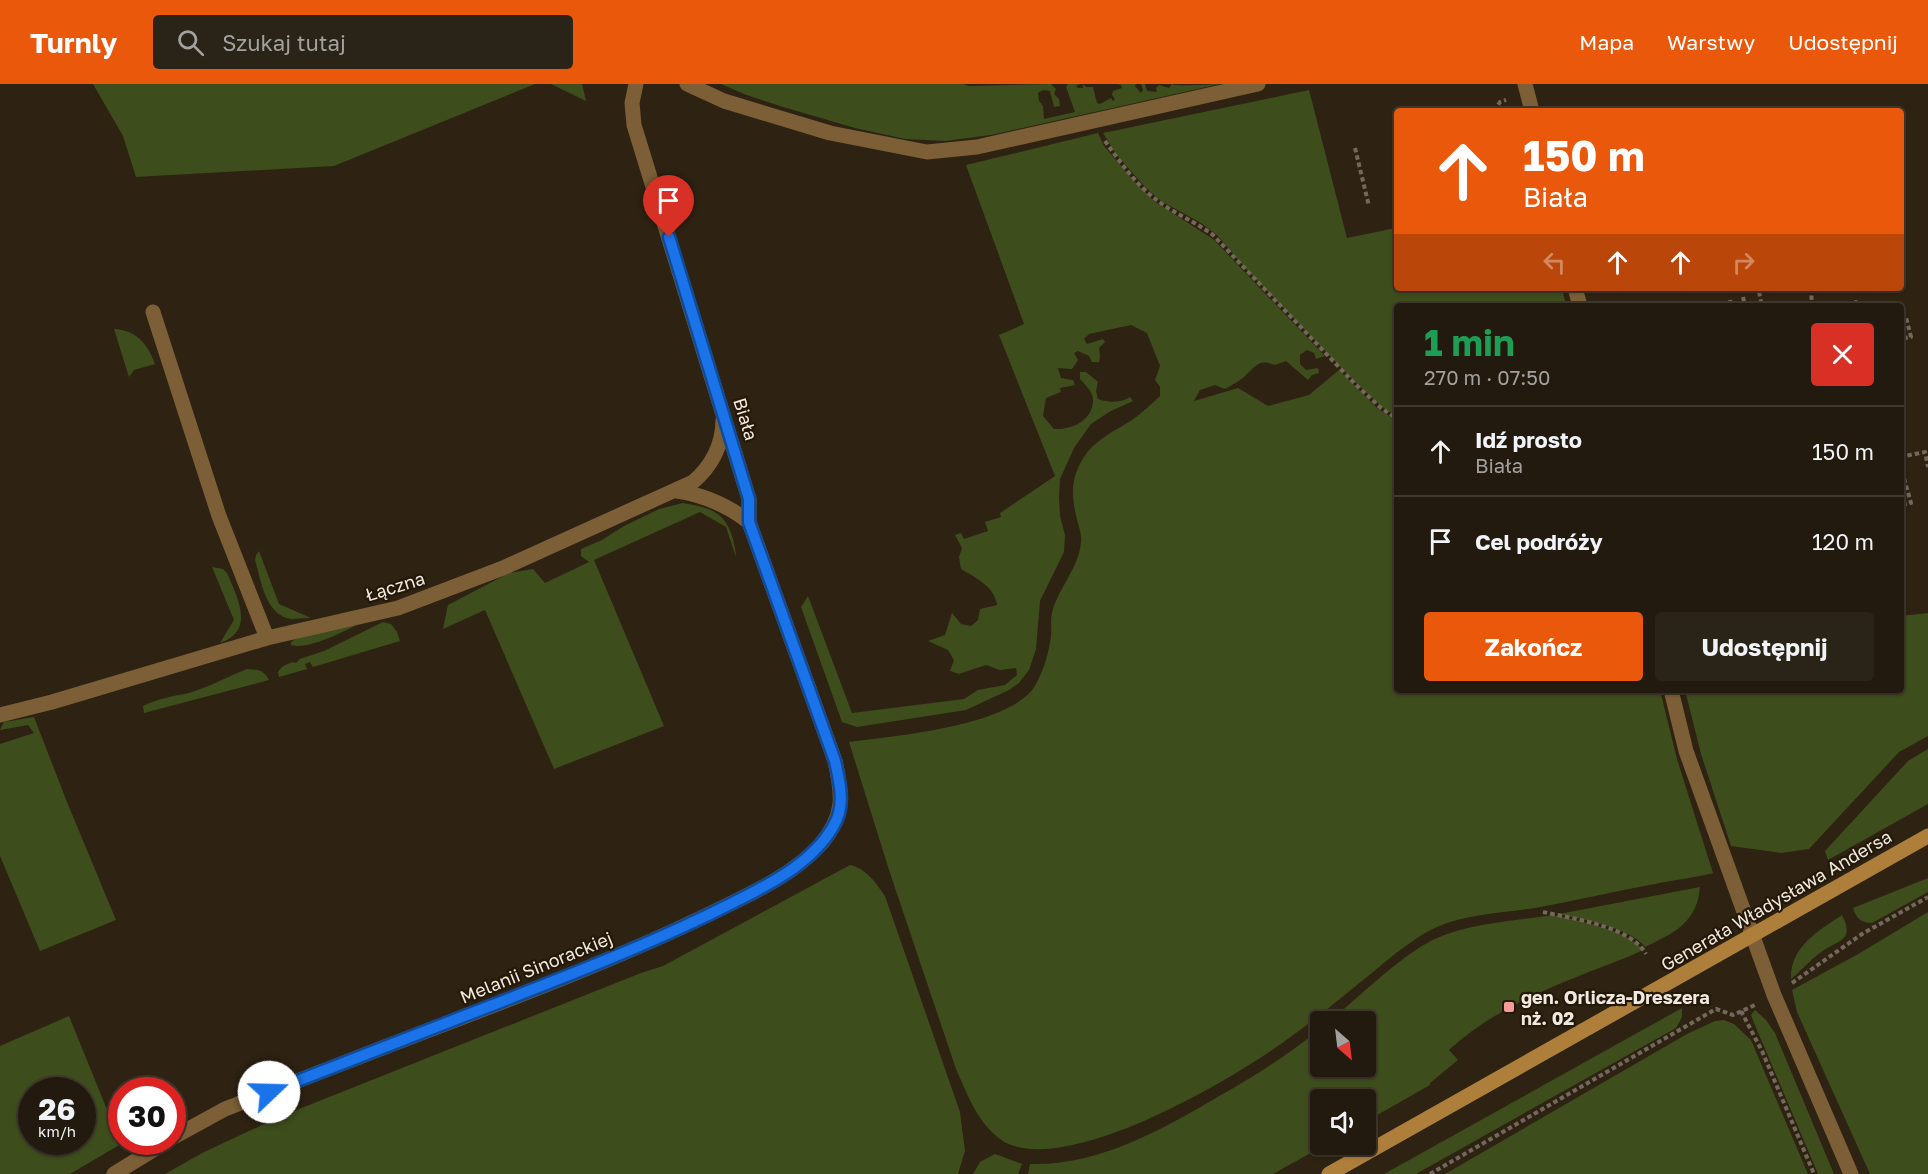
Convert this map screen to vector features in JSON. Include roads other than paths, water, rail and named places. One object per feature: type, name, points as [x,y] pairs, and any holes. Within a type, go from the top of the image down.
[{"type":"main road","name":"Generała Władysława Andersa","points":[[1329,1174],[1928,836]]},
{"type":"street","name":"Biała","points":[[636,84],[632,103],[634,125],[749,499],[749,522],[835,761]]},
{"type":"street","points":[[687,84],[724,101],[830,133],[927,152],[977,147],[1258,84]]},
{"type":"street","points":[[1526,84],[1531,108]]},
{"type":"street","points":[[153,312],[219,516],[267,638]]},
{"type":"street","name":"Łączna","points":[[0,715],[52,702],[267,638],[398,608],[503,568],[677,491],[702,474],[717,448],[723,423],[718,394]]},
{"type":"street","points":[[677,491],[724,504],[749,522]]},
{"type":"street","points":[[1672,693],[1686,751],[1752,937],[1774,995],[1851,1174]]},
{"type":"street","name":"Melanii Sinorackiej","points":[[186,1130],[225,1109],[627,952],[752,893],[805,859],[833,828],[842,792],[835,761]]},
{"type":"street","points":[[114,1174],[145,1155]]},
{"type":"place","name":"gen. Orlicza-Dreszera nż. 02","points":[[1509,1007]]}]
